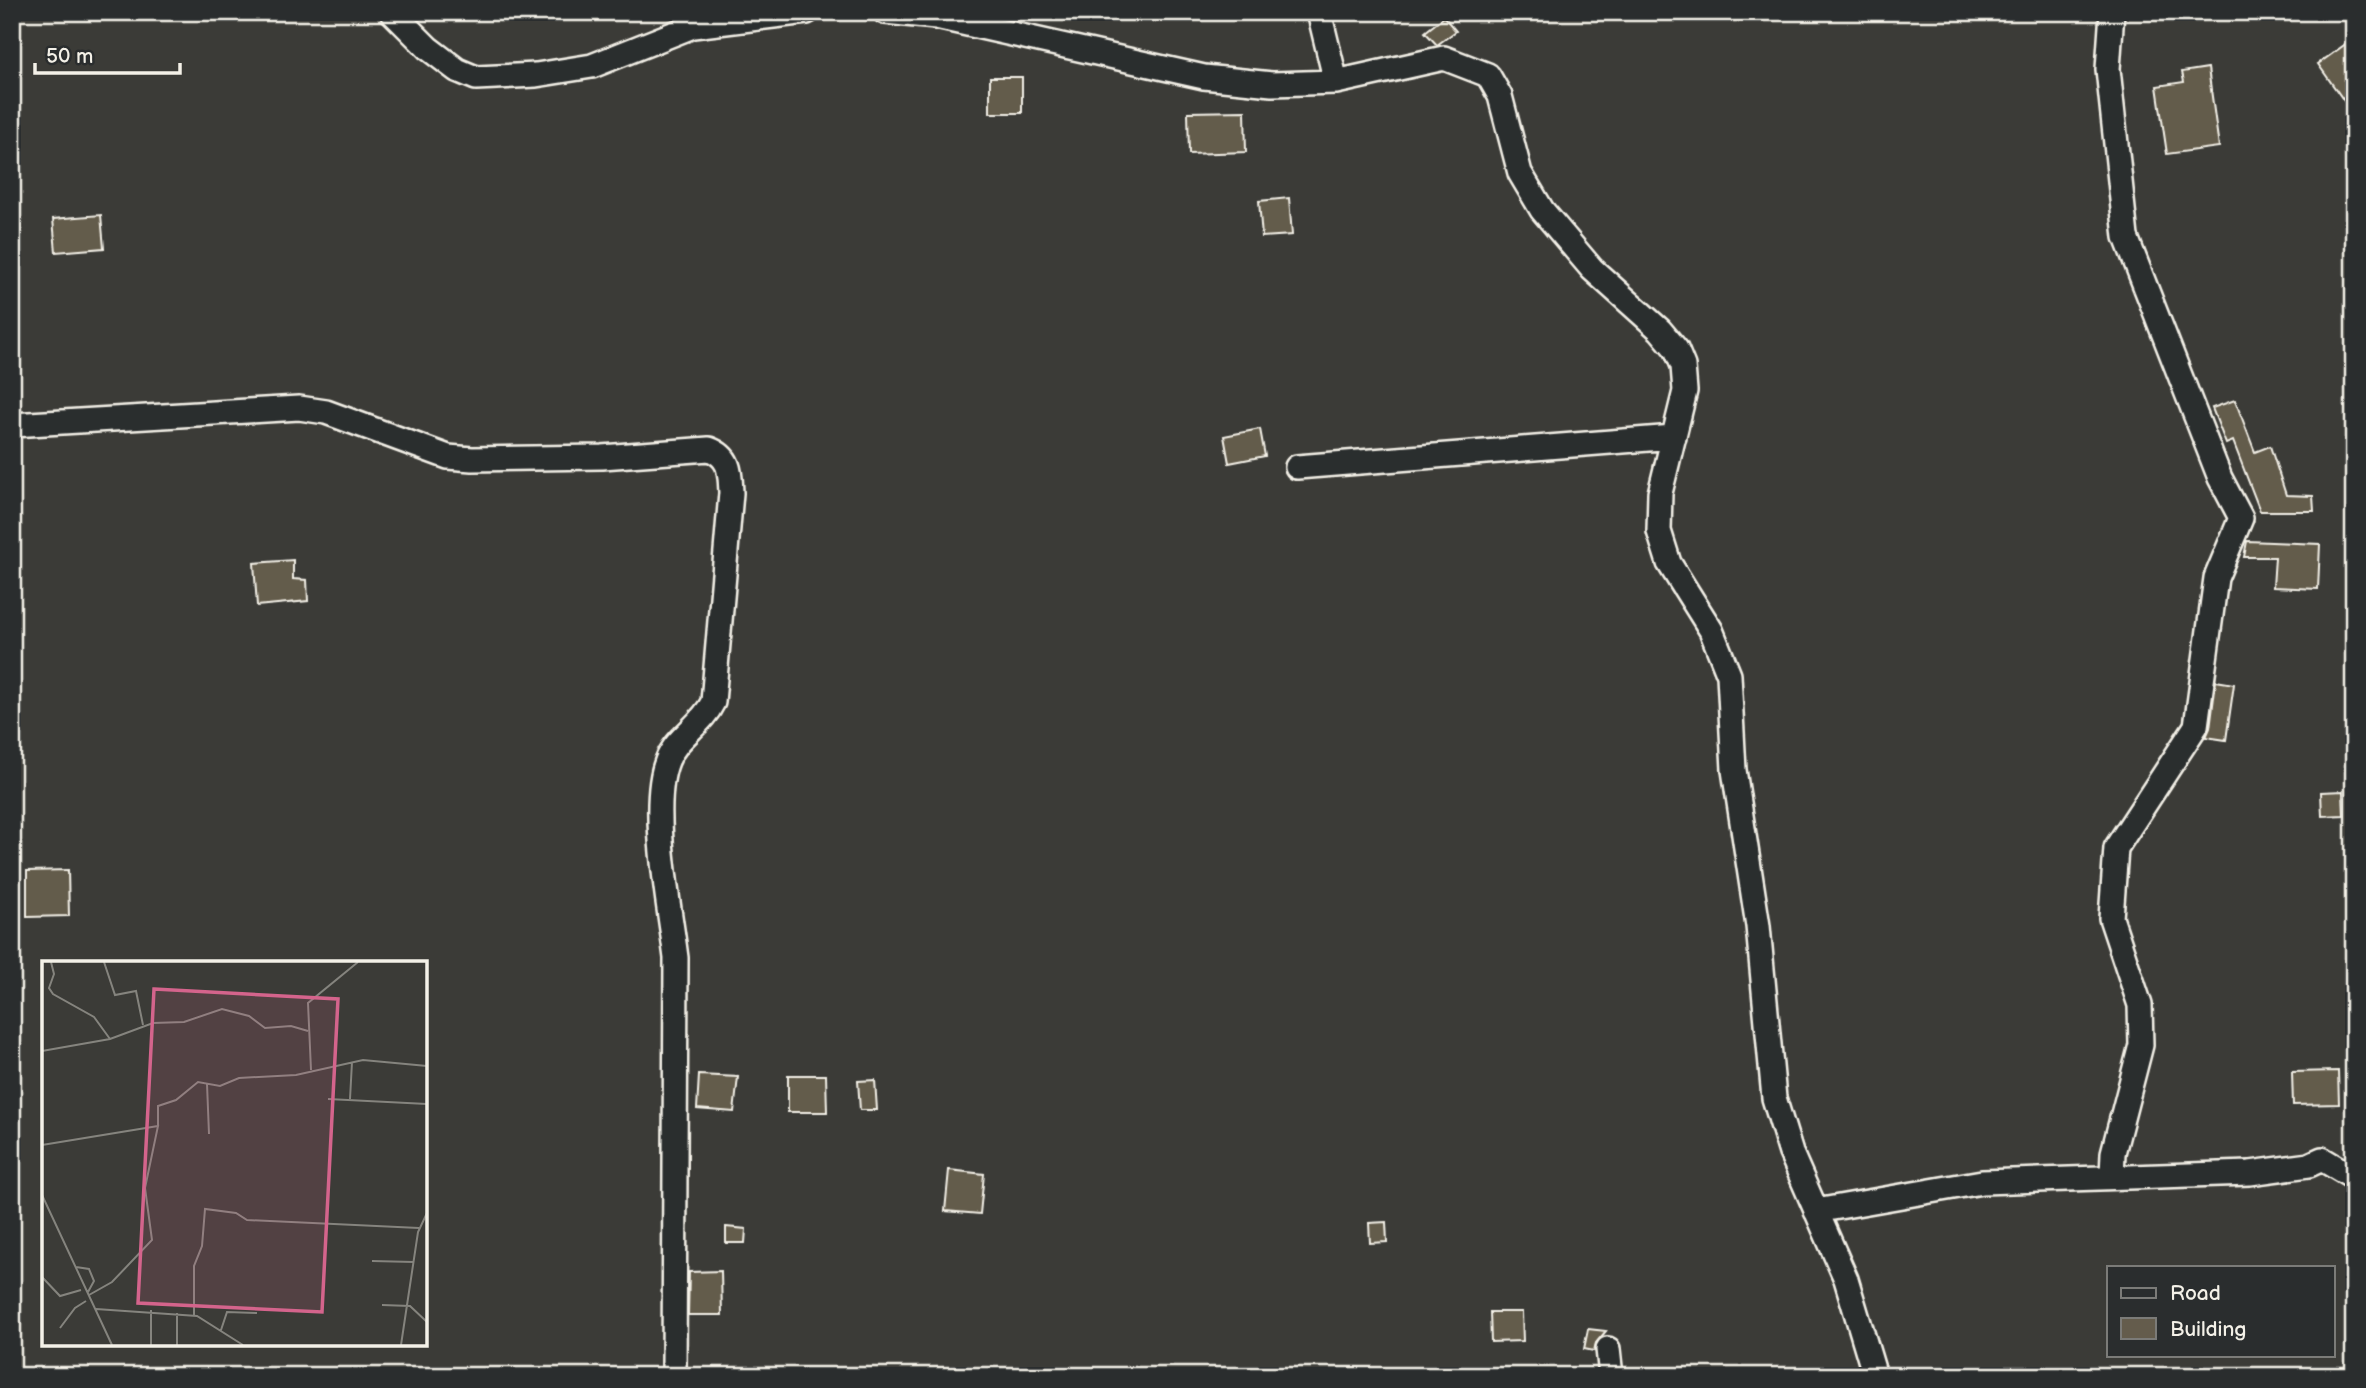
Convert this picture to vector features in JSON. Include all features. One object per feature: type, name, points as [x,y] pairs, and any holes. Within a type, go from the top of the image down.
[{"type":"street","points":[[392,12],[428,48],[457,70],[476,78],[536,75],[592,66],[694,26],[807,12]]},
{"type":"street","points":[[885,12],[936,17],[1204,76],[1272,84],[1336,82],[1444,58],[1488,75],[1500,96],[1521,173],[1542,210],[1592,269],[1676,348],[1683,366],[1685,391],[1660,493],[1659,531],[1669,563],[1711,630],[1728,675],[1734,770],[1758,926],[1774,1098],[1791,1153],[1846,1279],[1875,1376]]},
{"type":"street","points":[[1319,12],[1336,82]]},
{"type":"street","points":[[2112,12],[2108,69],[2126,237],[2220,478],[2241,518],[2216,578],[2196,726],[2116,848],[2111,918],[2140,1005],[2141,1045],[2113,1153],[2112,1176]]},
{"type":"street","points":[[12,425],[299,408],[326,412],[448,457],[602,457],[709,449],[721,453],[729,466],[732,493],[713,702],[706,716],[667,759],[661,789],[667,890],[676,958],[674,1376]]},
{"type":"street","points":[[1297,467],[1674,437]]},
{"type":"street","points":[[1816,1211],[1982,1182],[2249,1173],[2309,1165],[2322,1159],[2354,1178]]},
{"type":"street","points":[[1608,1349],[1611,1376]]},
{"type":"building","points":[[1444,17],[1456,31],[1437,45],[1425,32]]},
{"type":"building","points":[[2354,38],[2354,115],[2318,64]]},
{"type":"building","points":[[2208,68],[2219,147],[2167,154],[2157,86],[2184,82],[2182,72]]},
{"type":"building","points":[[990,77],[1022,77],[1022,113],[990,113]]},
{"type":"building","points":[[1245,111],[1246,152],[1189,154],[1188,112]]},
{"type":"building","points":[[1289,198],[1292,235],[1262,237],[1259,201]]},
{"type":"building","points":[[101,215],[104,248],[56,252],[53,219]]},
{"type":"building","points":[[2235,400],[2255,452],[2270,446],[2286,495],[2313,496],[2314,511],[2260,511],[2233,441],[2226,444],[2212,408]]},
{"type":"building","points":[[1260,429],[1265,456],[1229,463],[1224,436]]},
{"type":"building","points":[[2247,541],[2320,544],[2318,589],[2273,587],[2275,557],[2244,557]]},
{"type":"building","points":[[293,560],[293,579],[307,580],[308,601],[257,606],[254,563]]},
{"type":"building","points":[[2216,681],[2234,684],[2226,740],[2206,737],[2210,728]]},
{"type":"building","points":[[2343,791],[2344,815],[2322,816],[2321,792]]},
{"type":"building","points":[[68,870],[69,916],[27,917],[27,871]]},
{"type":"building","points":[[2338,1071],[2339,1104],[2293,1105],[2292,1072]]},
{"type":"building","points":[[699,1075],[738,1077],[734,1112],[697,1109]]},
{"type":"building","points":[[788,1075],[826,1075],[827,1112],[788,1112]]},
{"type":"building","points":[[875,1080],[877,1110],[860,1110],[858,1081]]},
{"type":"building","points":[[949,1170],[984,1174],[980,1214],[945,1211]]},
{"type":"building","points":[[1386,1222],[1387,1242],[1370,1243],[1369,1223]]},
{"type":"building","points":[[726,1227],[746,1229],[745,1243],[726,1243]]},
{"type":"building","points":[[721,1271],[722,1315],[688,1315],[689,1272]]},
{"type":"building","points":[[1490,1312],[1522,1312],[1523,1341],[1491,1342]]},
{"type":"building","points":[[1588,1329],[1606,1331],[1596,1343],[1594,1351],[1584,1349]]}]
